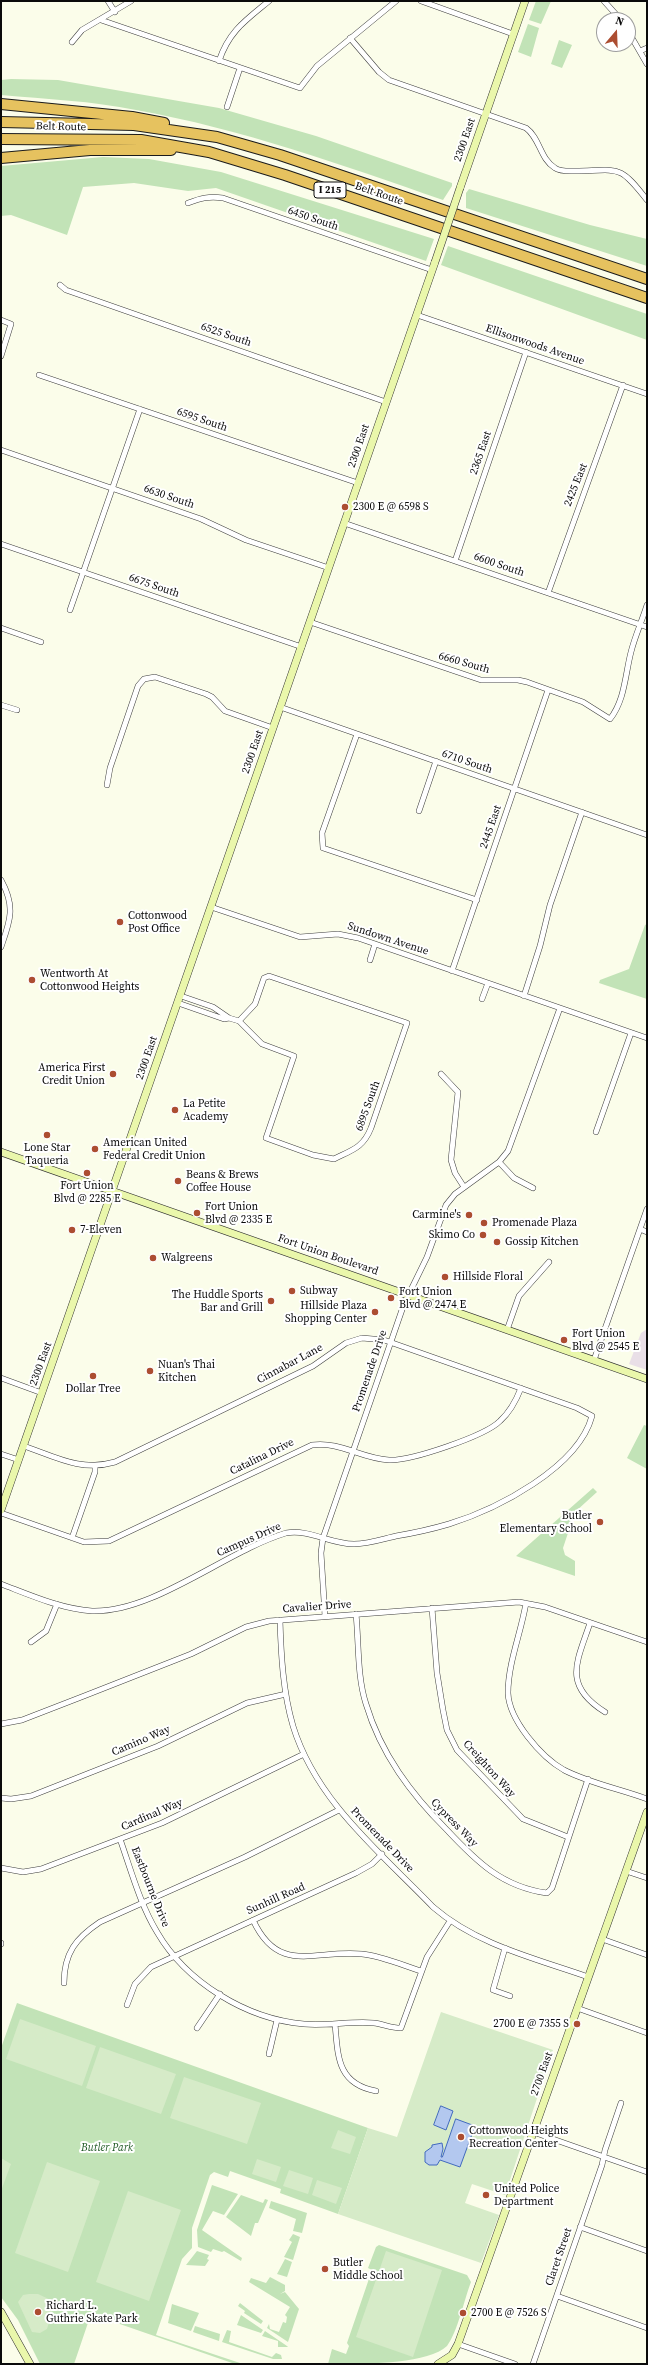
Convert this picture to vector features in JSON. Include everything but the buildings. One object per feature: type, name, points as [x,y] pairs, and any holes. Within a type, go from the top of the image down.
[{"type":"highway","points":[[1,104],[132,116],[217,137]]},
{"type":"highway","name":"Belt Route","points":[[1,122],[134,125],[217,137],[280,155],[647,279]]},
{"type":"highway","name":"Belt Route","points":[[1,139],[141,140],[209,152],[293,177],[647,298]]},
{"type":"highway","points":[[1,158],[90,150],[134,149],[209,152]]},
{"type":"street","points":[[108,1],[115,12]]},
{"type":"street","points":[[72,42],[79,32],[115,12],[131,1]]},
{"type":"street","points":[[219,61],[225,44],[232,33],[269,1]]},
{"type":"street","points":[[101,20],[300,88],[314,69],[396,1]]},
{"type":"street","points":[[420,1],[513,34]]},
{"type":"street","name":"2300 East","points":[[1,1512],[525,1]]},
{"type":"street","points":[[604,1],[614,12]]},
{"type":"street","points":[[350,38],[378,72],[389,80],[528,130],[547,161],[554,168],[566,171],[619,171],[629,177],[647,200]]},
{"type":"street","points":[[636,45],[647,64]]},
{"type":"street","points":[[640,52],[647,48]]},
{"type":"street","points":[[227,107],[240,68]]},
{"type":"street","name":"6450 South","points":[[188,203],[201,198],[223,198],[432,270]]},
{"type":"street","name":"6525 South","points":[[60,285],[66,290],[386,402]]},
{"type":"street","name":"Ellisonwoods Avenue","points":[[416,314],[647,394]]},
{"type":"street","points":[[1,320],[11,324],[1,356]]},
{"type":"street","name":"2365 East","points":[[455,561],[526,352]]},
{"type":"street","name":"6595 South","points":[[40,375],[358,483]]},
{"type":"street","name":"2425 East","points":[[548,593],[622,385]]},
{"type":"street","points":[[70,610],[140,409]]},
{"type":"street","name":"6630 South","points":[[1,450],[208,521],[246,540],[329,568]]},
{"type":"street","name":"6600 South","points":[[344,523],[647,627]]},
{"type":"street","name":"6675 South","points":[[1,544],[302,647]]},
{"type":"street","points":[[640,625],[647,605]]},
{"type":"street","name":"6660 South","points":[[310,622],[477,679],[489,681],[518,680],[592,706],[610,720],[622,694],[630,654],[640,625]]},
{"type":"street","points":[[1,628],[41,642]]},
{"type":"street","points":[[108,785],[110,768],[138,686],[144,678],[155,677],[206,694],[212,697],[225,711],[273,728]]},
{"type":"street","name":"2445 East","points":[[452,971],[548,690]]},
{"type":"street","points":[[1,705],[17,710]]},
{"type":"street","name":"6710 South","points":[[280,707],[647,835]]},
{"type":"street","points":[[357,734],[322,833],[323,848],[476,900]]},
{"type":"street","points":[[419,811],[436,761]]},
{"type":"street","points":[[524,996],[540,946],[550,905],[582,812]]},
{"type":"street","points":[[1,880],[9,896],[11,908],[10,919],[1,947]]},
{"type":"street","name":"Sundown Avenue","points":[[211,908],[300,937],[338,934],[375,944],[647,1038]]},
{"type":"street","points":[[370,960],[375,944]]},
{"type":"street","name":"6895 South","points":[[179,999],[224,1019],[229,1018],[239,1021],[262,1044],[294,1056],[266,1138],[313,1155],[334,1159],[361,1145],[368,1134],[407,1023],[269,976],[264,978],[255,1004],[239,1021]]},
{"type":"street","points":[[482,999],[488,983]]},
{"type":"street","name":"Promenade Drive","points":[[325,1616],[321,1553],[323,1538],[408,1295],[427,1257],[446,1205],[454,1194],[499,1162],[512,1144],[560,1008]]},
{"type":"street","points":[[596,1132],[631,1033]]},
{"type":"street","points":[[441,1074],[458,1092],[451,1160],[464,1187]]},
{"type":"street","name":"Fort Union Boulevard","points":[[1,1152],[112,1193],[647,1379]]},
{"type":"street","points":[[499,1162],[514,1178],[533,1188]]},
{"type":"street","points":[[594,1360],[647,1209]]},
{"type":"street","points":[[640,1229],[647,1232]]},
{"type":"street","points":[[507,1330],[519,1296],[549,1262]]},
{"type":"street","name":"Cinnabar Lane","points":[[24,1446],[74,1464],[95,1467],[115,1462],[313,1366],[352,1340],[371,1338],[391,1343],[521,1388],[577,1408],[592,1416]]},
{"type":"street","points":[[1,1378],[42,1392]]},
{"type":"street","name":"Catalina Drive","points":[[1,1512],[72,1538],[92,1543],[109,1541],[121,1537],[312,1445],[334,1445],[374,1458],[400,1459],[476,1436],[501,1421],[511,1409],[521,1388]]},
{"type":"street","name":"Campus Drive","points":[[1,1584],[57,1604],[92,1611],[121,1608],[156,1594],[278,1536],[299,1532],[343,1543],[364,1543],[439,1527],[482,1512],[553,1470],[578,1443],[590,1426],[592,1416]]},
{"type":"street","points":[[1,1454],[19,1460]]},
{"type":"street","points":[[72,1538],[95,1472],[95,1467]]},
{"type":"street","name":"Cavalier Drive","points":[[1,1724],[22,1720],[181,1659],[256,1623],[505,1602],[526,1603],[545,1607],[647,1642]]},
{"type":"street","points":[[526,1603],[509,1687],[511,1709],[520,1728],[554,1763],[566,1771],[647,1799]]},
{"type":"street","points":[[31,1642],[46,1631],[57,1604]]},
{"type":"street","name":"Creighton Way","points":[[432,1608],[437,1673],[443,1710],[447,1730],[457,1750],[524,1819],[568,1837]]},
{"type":"street","name":"Cypress Way","points":[[356,1614],[362,1687],[366,1705],[398,1772],[424,1807],[484,1867],[504,1879],[538,1892],[547,1893],[552,1888],[588,1779]]},
{"type":"street","name":"Promenade Drive","points":[[280,1620],[286,1694],[293,1725],[304,1754],[321,1787],[339,1810],[433,1907],[450,1921],[479,1938],[588,1977]]},
{"type":"street","points":[[590,1623],[578,1660],[576,1676],[584,1696],[605,1712]]},
{"type":"street","name":"Camino Way","points":[[1,1798],[11,1799],[31,1796],[149,1750],[247,1703],[286,1694]]},
{"type":"street","name":"Cardinal Way","points":[[1,1868],[23,1872],[37,1870],[120,1839],[169,1819],[304,1754]]},
{"type":"street","points":[[64,1983],[64,1967],[69,1954],[84,1933],[100,1922],[245,1858],[339,1810]]},
{"type":"street","name":"2700 East","points":[[438,2364],[452,2355],[458,2344],[647,1812]]},
{"type":"street","name":"Eastbourne Drive","points":[[120,1839],[156,1932],[174,1956],[190,1971],[220,1994],[247,2010],[277,2020],[305,2024],[374,2023],[401,2028],[421,1971],[450,1921]]},
{"type":"street","name":"Sunhill Road","points":[[127,2005],[135,1984],[151,1967],[356,1873],[372,1864],[382,1854]]},
{"type":"street","points":[[626,1871],[647,1878]]},
{"type":"street","points":[[253,1920],[267,1944],[283,1953],[299,1956],[364,1954],[421,1971]]},
{"type":"street","points":[[602,1939],[647,1954]]},
{"type":"street","points":[[504,1948],[493,1990],[510,1996]]},
{"type":"street","points":[[197,2028],[220,1994]]},
{"type":"street","points":[[577,2008],[647,2032]]},
{"type":"street","points":[[269,2054],[277,2020]]},
{"type":"street","points":[[336,2024],[338,2055],[342,2069],[358,2086],[376,2091]]},
{"type":"street","name":"Claret Street","points":[[532,2364],[580,2228],[621,2103]]},
{"type":"street","points":[[533,2132],[647,2172]]},
{"type":"street","points":[[580,2228],[647,2251]]},
{"type":"street","points":[[556,2296],[647,2328]]},
{"type":"street","points":[[1,2312],[30,2364]]},
{"type":"street","points":[[458,2344],[512,2363]]},
{"type":"shaded area","points":[[647,1329],[647,1370],[629,1364],[641,1333]]},
{"type":"green space","points":[[536,1],[551,1],[541,24],[529,20]]},
{"type":"green space","points":[[528,24],[539,28],[531,57],[518,52]]},
{"type":"green space","points":[[559,40],[572,45],[562,68],[551,64]]},
{"type":"green space","points":[[1,80],[58,80],[219,108],[316,136],[452,183],[452,186],[443,200],[291,149],[214,127],[103,104],[1,95]]},
{"type":"green space","points":[[103,157],[149,159],[221,172],[434,239],[426,261],[216,188],[188,191],[134,183],[83,187],[67,235],[11,215],[1,216],[1,166]]},
{"type":"green space","points":[[469,189],[590,225],[647,239],[647,266],[466,208],[466,193]]},
{"type":"green space","points":[[448,246],[647,314],[647,340],[441,265]]},
{"type":"green space","points":[[647,924],[647,999],[599,983],[600,980],[629,969],[645,925]]},
{"type":"green space","points":[[644,1425],[647,1426],[647,1469],[627,1458]]},
{"type":"green space","points":[[593,1488],[597,1492],[575,1512],[563,1548],[565,1555],[575,1561],[575,1576],[516,1556]]},
{"type":"green space","name":"Butler Park","points":[[17,2003],[368,2128],[338,2214],[280,2193],[281,2189],[230,2171],[228,2177],[214,2172],[210,2175],[192,2228],[192,2248],[182,2259],[156,2335],[243,2364],[235,2364],[91,2314],[74,2364],[40,2364],[18,2320],[1,2297],[1,2048]]},
{"type":"green space","name":"Cottonwood Heights Recreation Center","points":[[441,2012],[553,2050],[505,2195],[472,2184],[465,2203],[499,2215],[481,2263],[338,2214],[368,2128],[397,2137]]},
{"type":"green space","points":[[20,2019],[96,2046],[82,2086],[6,2059]]},
{"type":"green space","points":[[100,2047],[176,2074],[161,2114],[86,2088]]},
{"type":"green space","points":[[184,2077],[261,2103],[247,2144],[170,2118]]},
{"type":"green space","points":[[338,2130],[356,2137],[350,2154],[331,2148]]},
{"type":"green space","points":[[1,2158],[11,2164],[1,2191]]},
{"type":"green space","points":[[257,2159],[281,2167],[276,2182],[252,2174]]},
{"type":"green space","points":[[47,2162],[100,2181],[68,2272],[15,2253]]},
{"type":"green space","points":[[289,2170],[313,2178],[308,2194],[283,2186]]},
{"type":"green space","points":[[317,2180],[342,2188],[336,2204],[312,2195]]},
{"type":"green space","points":[[212,2185],[238,2194],[224,2215],[213,2211],[202,2230],[242,2258],[241,2261],[224,2251],[222,2252],[213,2249],[211,2252],[198,2247],[197,2230]]},
{"type":"green space","points":[[128,2191],[181,2210],[149,2301],[96,2282]]},
{"type":"green space","points":[[241,2195],[263,2203],[265,2199],[268,2200],[258,2223],[255,2223],[251,2236],[226,2217]]},
{"type":"green space","points":[[271,2201],[307,2213],[302,2233],[293,2231],[296,2219],[269,2208]]},
{"type":"green space","points":[[293,2234],[300,2237],[293,2260],[284,2257],[292,2242],[289,2240]]},
{"type":"green space","points":[[379,2245],[467,2275],[471,2282],[451,2340],[447,2346],[437,2352],[424,2357],[409,2360],[357,2364],[328,2364],[332,2349],[346,2354],[349,2346],[347,2343],[372,2270],[368,2268],[376,2247]]},
{"type":"green space","points":[[197,2251],[209,2255],[207,2259],[209,2260],[205,2266],[186,2265]]},
{"type":"green space","points":[[386,2251],[442,2270],[413,2357],[356,2337]]},
{"type":"green space","points":[[285,2259],[292,2262],[287,2277],[277,2274]]},
{"type":"green space","points":[[270,2277],[285,2285],[285,2291],[280,2294],[285,2292],[299,2309],[288,2342],[267,2328],[269,2324],[270,2329],[279,2332],[283,2322],[286,2323],[287,2317],[285,2315],[290,2307],[249,2282],[251,2278],[266,2283]]},
{"type":"green space","name":"Richard L. Guthrie Skate Park","points":[[38,2294],[55,2302],[47,2329],[40,2333],[32,2332],[18,2302],[23,2295]]},
{"type":"green space","points":[[240,2303],[263,2321],[261,2324],[244,2313],[245,2311],[238,2306]]},
{"type":"green space","points":[[172,2304],[199,2313],[191,2331],[168,2323]]},
{"type":"green space","points":[[241,2315],[263,2330],[261,2333],[237,2325]]},
{"type":"green space","points":[[195,2326],[220,2334],[219,2341],[193,2332]]},
{"type":"green space","points":[[227,2330],[231,2331],[229,2342],[272,2357],[276,2353],[281,2355],[282,2359],[273,2359],[222,2342]]},
{"type":"green space","points":[[265,2331],[288,2347],[278,2347],[278,2341],[262,2336]]},
{"type":"water","points":[[441,2106],[453,2111],[446,2130],[434,2125]]},
{"type":"water","points":[[456,2119],[475,2126],[460,2167],[440,2160],[437,2165],[429,2165],[425,2162],[425,2152],[432,2147],[432,2145],[442,2143],[442,2157]]},
{"type":"place","name":"2300 E @ 6598 S","points":[[345,507]]},
{"type":"place","name":"Cottonwood Post Office","points":[[120,922]]},
{"type":"place","name":"Wentworth At Cottonwood Heights","points":[[32,980]]},
{"type":"place","name":"America First Credit Union","points":[[113,1074]]},
{"type":"place","name":"La Petite Academy","points":[[175,1110]]},
{"type":"place","name":"Lone Star Taqueria","points":[[47,1135]]},
{"type":"place","name":"American United Federal Credit Union","points":[[95,1149]]},
{"type":"place","name":"Fort Union Blvd @ 2285 E","points":[[87,1173]]},
{"type":"place","name":"Beans & Brews Coffee House","points":[[178,1181]]},
{"type":"place","name":"Fort Union Blvd @ 2335 E","points":[[197,1213]]},
{"type":"place","name":"Carmine's","points":[[469,1215]]},
{"type":"place","name":"Promenade Plaza","points":[[484,1223]]},
{"type":"place","name":"7-Eleven","points":[[72,1230]]},
{"type":"place","name":"Skimo Co","points":[[483,1235]]},
{"type":"place","name":"Gossip Kitchen","points":[[497,1242]]},
{"type":"place","name":"Walgreens","points":[[153,1258]]},
{"type":"place","name":"Hillside Floral","points":[[445,1277]]},
{"type":"place","name":"Subway","points":[[292,1291]]},
{"type":"place","name":"Fort Union Blvd @ 2474 E","points":[[391,1298]]},
{"type":"place","name":"The Huddle Sports Bar and Grill","points":[[271,1301]]},
{"type":"place","name":"Hillside Plaza Shopping Center","points":[[375,1312]]},
{"type":"place","name":"Fort Union Blvd @ 2545 E","points":[[564,1340]]},
{"type":"place","name":"Nuan's Thai Kitchen","points":[[150,1371]]},
{"type":"place","name":"Dollar Tree","points":[[93,1376]]},
{"type":"place","name":"Butler Elementary School","points":[[600,1522]]},
{"type":"place","name":"2700 E @ 7355 S","points":[[577,2024]]},
{"type":"place","name":"Cottonwood Heights Recreation Center","points":[[461,2137]]},
{"type":"place","name":"United Police Department","points":[[486,2195]]},
{"type":"place","name":"Butler Middle School","points":[[325,2269]]},
{"type":"place","name":"Richard L. Guthrie Skate Park","points":[[38,2312]]},
{"type":"place","name":"2700 E @ 7526 S","points":[[463,2313]]}]
